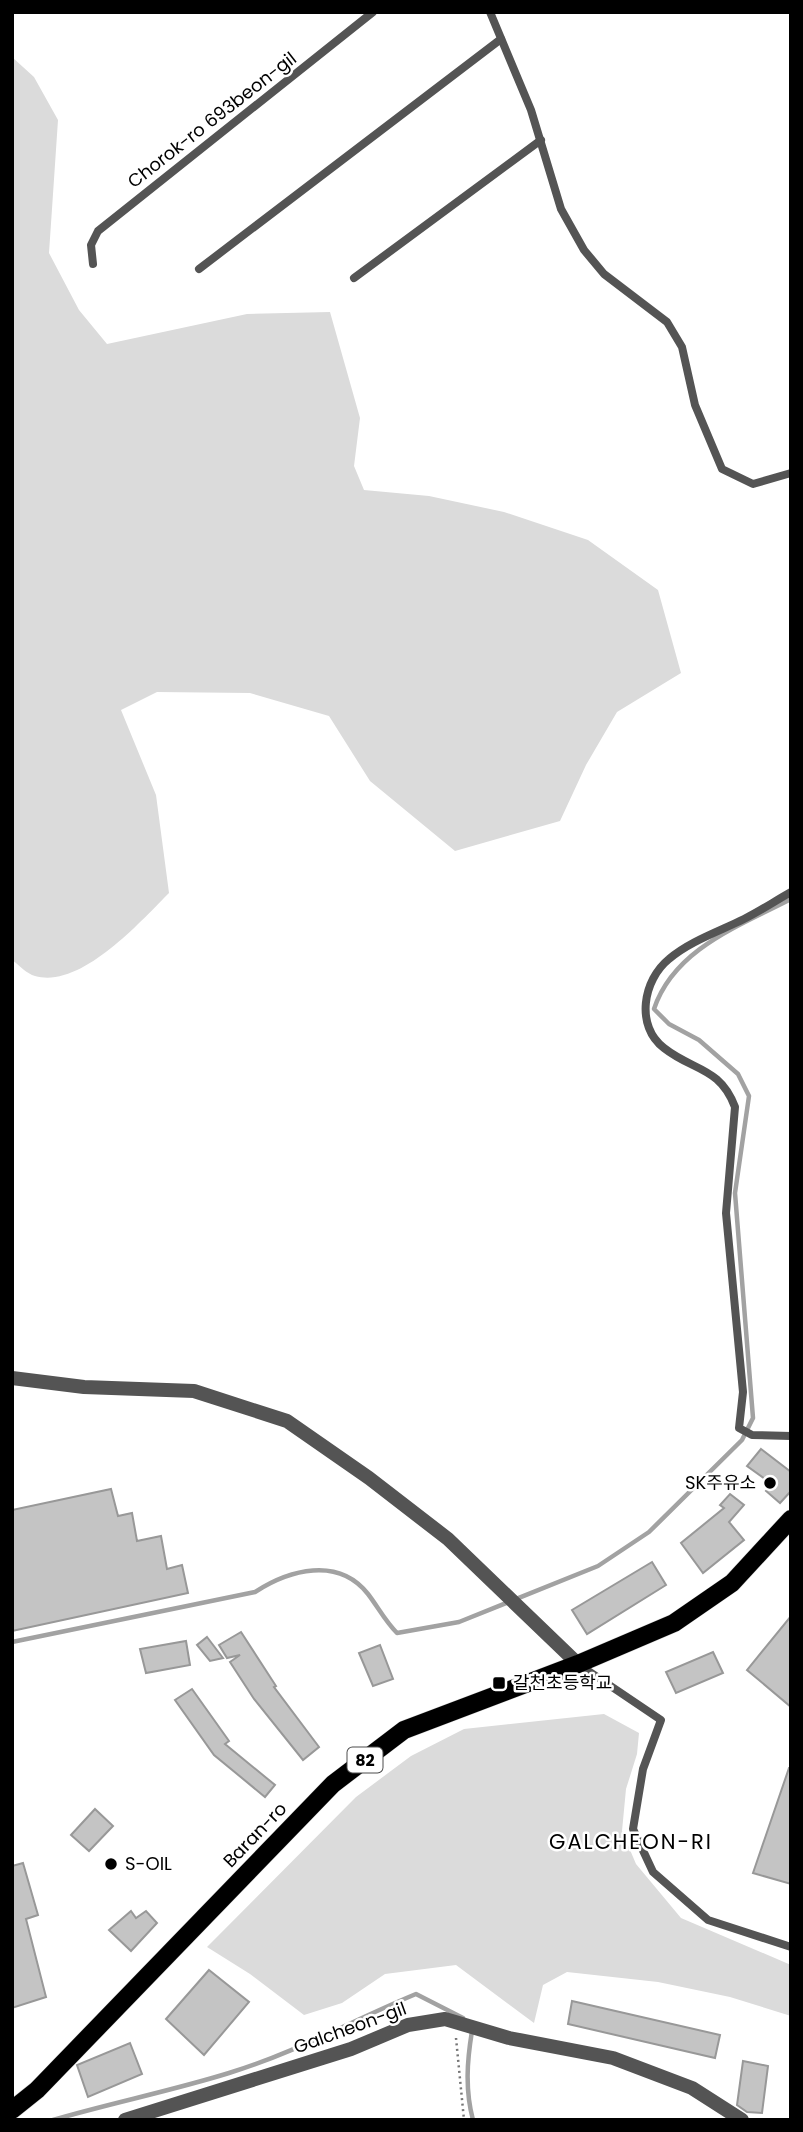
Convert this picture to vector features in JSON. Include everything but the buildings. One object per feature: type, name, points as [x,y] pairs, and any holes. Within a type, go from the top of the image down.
[{"type":"main road","name":"Baran-ro","points":[[12,2110],[37,2090],[333,1784],[404,1731],[578,1664],[674,1623],[732,1583],[791,1519]]},
{"type":"street","points":[[12,1378],[84,1387],[194,1391],[287,1421],[369,1478],[448,1539],[578,1664]]},
{"type":"street","name":"Galcheon-gil","points":[[125,2120],[339,2053],[408,2025],[445,2018],[509,2038],[613,2058],[692,2088],[742,2120]]},
{"type":"lane","name":"Chorok-ro 693beon-gil","points":[[93,264],[91,245],[98,231],[373,12]]},
{"type":"lane","points":[[490,12],[541,140],[561,209],[584,250],[604,274],[667,321],[682,347],[695,405],[722,469],[753,484],[791,473]]},
{"type":"lane","points":[[199,269],[501,39]]},
{"type":"lane","points":[[354,278],[541,140]]},
{"type":"lane","points":[[791,892],[667,959],[645,1000],[646,1019],[652,1036],[663,1047],[712,1073],[729,1092],[734,1107],[726,1213],[743,1392],[739,1428],[752,1435],[791,1436]]},
{"type":"lane","points":[[578,1664],[661,1720],[643,1769],[633,1829],[653,1872],[708,1920],[791,1947]]},
{"type":"path","points":[[459,2021],[464,2120]]},
{"type":"shaded area","points":[[12,57],[34,77],[58,120],[49,253],[79,310],[107,344],[247,314],[330,312],[360,418],[354,466],[364,490],[429,496],[504,512],[588,540],[658,590],[681,673],[617,712],[586,765],[560,821],[455,851],[370,781],[329,716],[250,693],[157,692],[121,710],[156,795],[169,893],[108,950],[71,973],[53,977],[35,976],[12,960]]},
{"type":"shaded area","points":[[604,1714],[639,1733],[637,1754],[626,1789],[622,1831],[636,1864],[681,1918],[791,1965],[791,2016],[730,1997],[658,1982],[567,1972],[543,1985],[534,2023],[456,1965],[385,1974],[342,2003],[304,2015],[250,1974],[207,1947],[356,1797],[411,1756],[464,1729]]},
{"type":"waterway","points":[[12,1642],[255,1592],[283,1578],[313,1571],[328,1571],[356,1582],[397,1633],[459,1622],[598,1566],[649,1532],[742,1440],[753,1418],[735,1193],[749,1096],[738,1074],[699,1040],[669,1024],[654,1009],[663,988],[692,955],[730,930],[791,899]]},
{"type":"waterway","points":[[53,2120],[185,2086],[253,2065],[416,1994],[463,2018]]},
{"type":"waterway","points":[[472,2031],[468,2076],[473,2120]]},
{"type":"place","name":"SK주유소","points":[[770,1483]]},
{"type":"place","name":"갈천초등학교","points":[[499,1683]]},
{"type":"place","name":"S-OIL","points":[[111,1864]]},
{"type":"district","name":"GALCHEON-RI","points":[[631,1842]]}]
